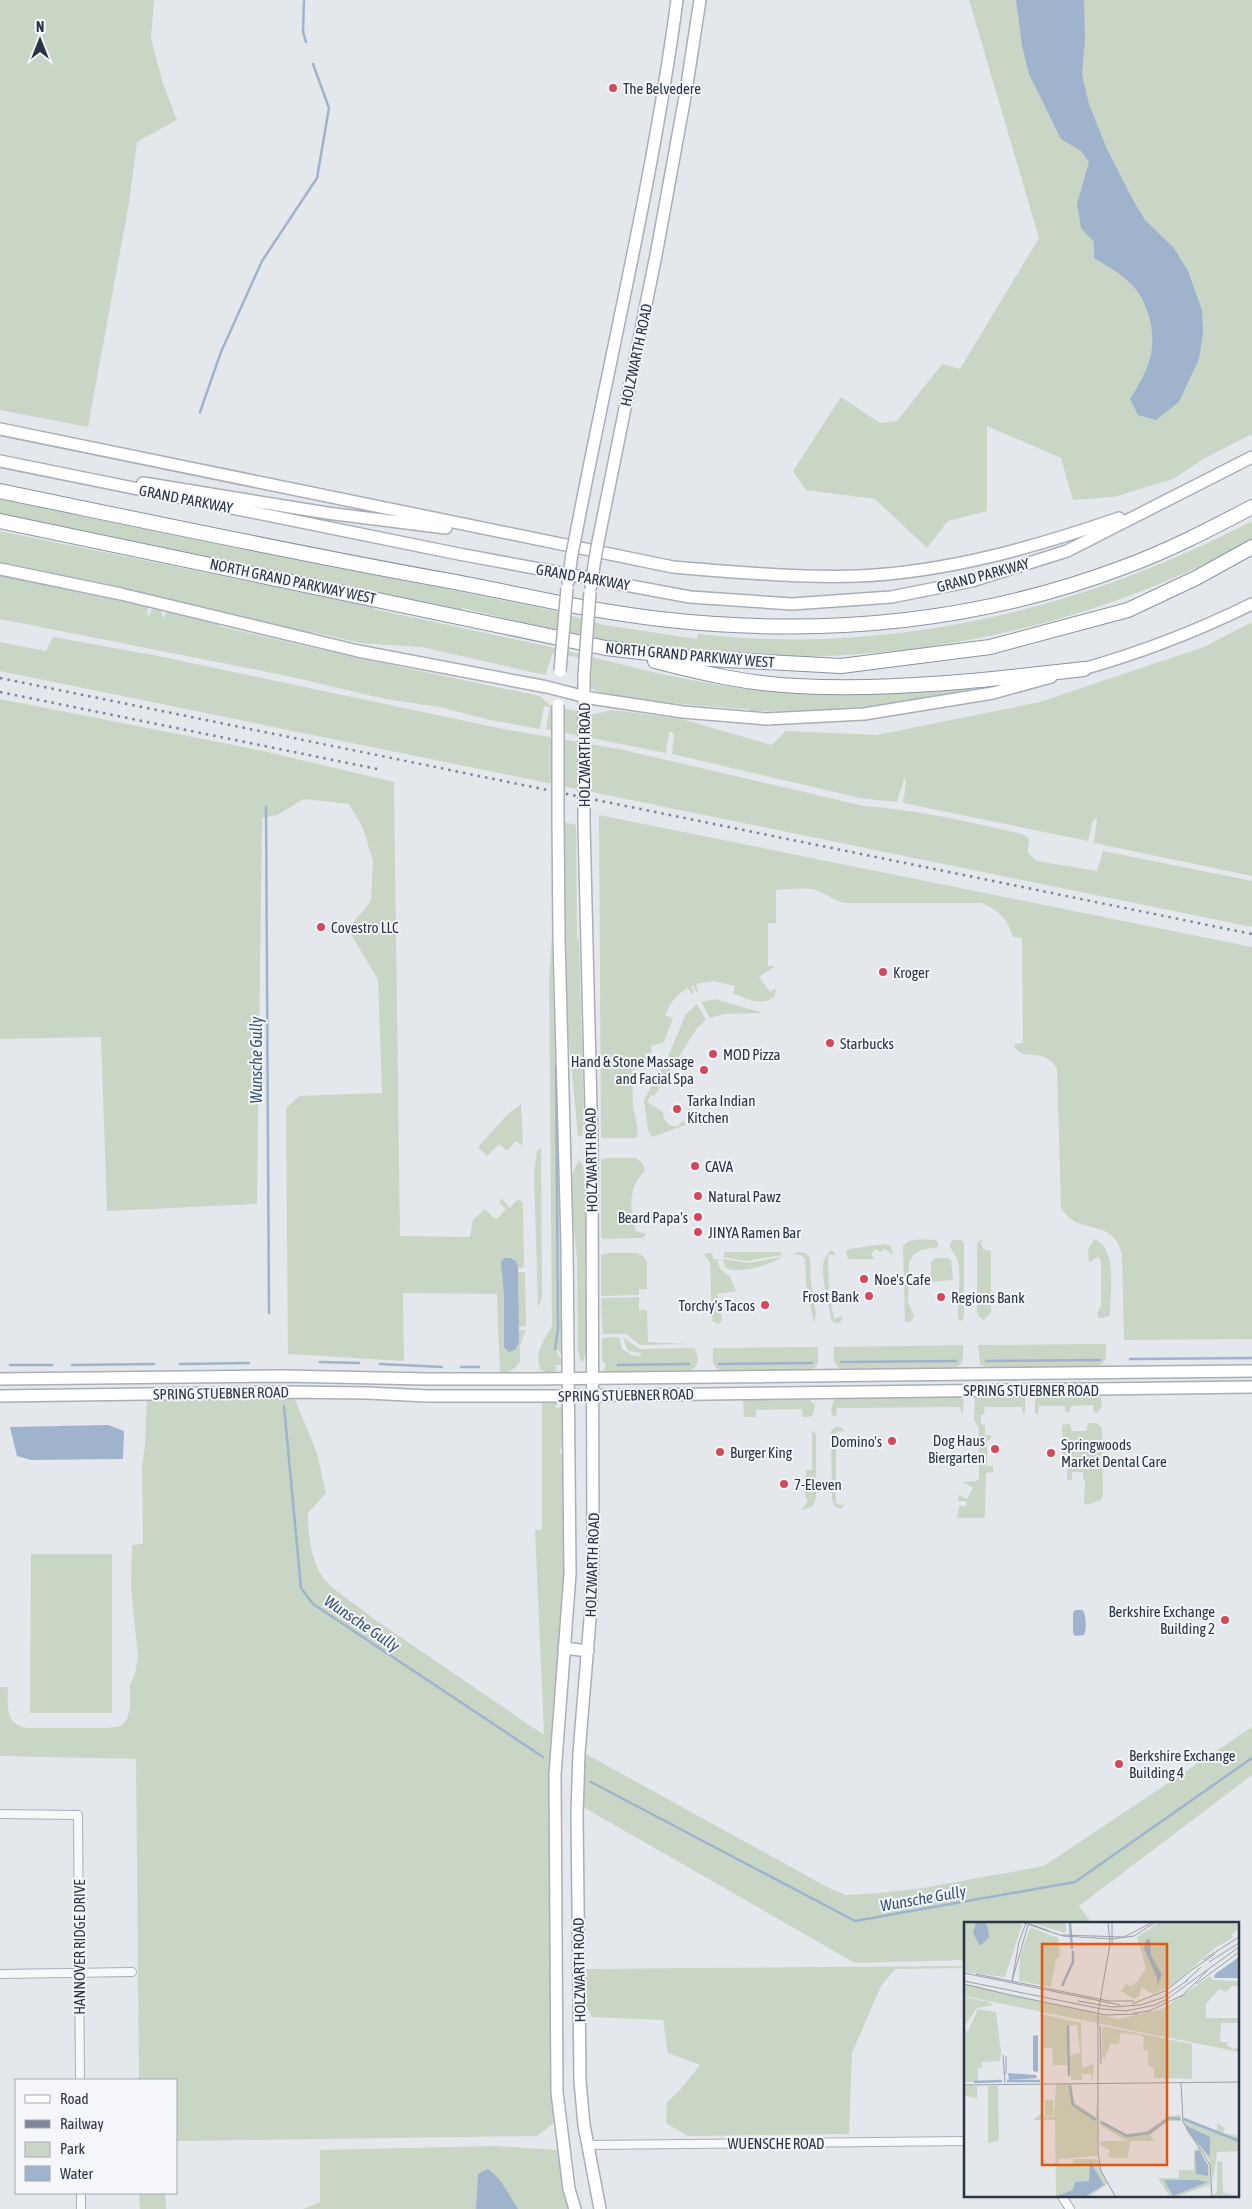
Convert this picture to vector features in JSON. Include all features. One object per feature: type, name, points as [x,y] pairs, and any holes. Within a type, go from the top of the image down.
[{"type":"highway","name":"NORTH GRAND PARKWAY WEST","points":[[0,492],[336,560],[622,613],[699,623],[817,627],[866,625],[915,619],[982,608],[1031,597],[1126,567],[1202,533],[1252,506]]},
{"type":"highway","name":"NORTH GRAND PARKWAY WEST","points":[[0,521],[606,648],[692,658],[841,666],[990,647],[1128,610],[1196,578],[1251,548]]},
{"type":"highway","points":[[606,648],[707,674],[796,686],[906,686],[988,680],[1084,669]]},
{"type":"main road","name":"HOLZWARTH ROAD","points":[[574,2209],[569,2189],[557,2092],[555,1774],[570,1574],[568,1244],[559,938],[558,705],[567,588],[572,554],[645,188],[670,52],[677,0]]},
{"type":"main road","name":"HOLZWARTH ROAD","points":[[600,2209],[587,2145],[580,2081],[577,1814],[579,1753],[594,1554],[592,1150],[584,823],[584,676],[594,559],[657,250],[686,92],[700,0]]},
{"type":"main road","points":[[0,429],[673,567],[766,574],[860,576],[939,567],[1044,544],[1158,505],[1252,457]]},
{"type":"main road","points":[[0,460],[327,513],[535,540]]},
{"type":"main road","name":"GRAND PARKWAY","points":[[0,460],[569,575],[690,597],[792,604],[891,597],[972,581],[1067,551],[1158,505]]},
{"type":"main road","points":[[0,569],[121,594],[358,651],[559,690],[584,697],[656,708],[766,719],[864,714],[993,694],[1129,656],[1205,627],[1252,604]]},
{"type":"main road","name":"SPRING STUEBNER ROAD","points":[[0,1379],[283,1376],[427,1380],[593,1379],[1252,1371]]},
{"type":"main road","points":[[1117,1373],[1118,1389]]},
{"type":"main road","points":[[1105,1389],[1117,1373]]},
{"type":"main road","points":[[140,1377],[140,1394]]},
{"type":"main road","name":"SPRING STUEBNER ROAD","points":[[0,1396],[283,1392],[427,1396],[593,1396],[1252,1387]]},
{"type":"main road","points":[[564,1648],[588,1650]]},
{"type":"street","name":"HANNOVER RIDGE DRIVE","points":[[0,1814],[78,1815],[80,2079]]},
{"type":"street","points":[[0,1974],[132,1972]]},
{"type":"street","name":"WUENSCHE ROAD","points":[[587,2145],[964,2141]]},
{"type":"street","points":[[81,2194],[81,2209]]},
{"type":"street","points":[[1062,2196],[1070,2209]]},
{"type":"green space","points":[[0,0],[154,0],[151,38],[163,84],[177,120],[137,142],[129,203],[88,427],[0,410]]},
{"type":"green space","points":[[969,0],[1252,0],[1252,434],[1205,458],[1173,479],[1114,497],[1073,500],[1061,458],[987,426],[987,511],[948,521],[927,548],[875,499],[806,490],[793,471],[841,397],[880,423],[897,421],[942,364],[960,369],[1039,238]]},
{"type":"green space","points":[[0,499],[551,610],[604,625],[697,639],[698,634],[770,639],[842,638],[913,631],[983,619],[1053,602],[1121,579],[1187,552],[1252,521],[1252,540],[1181,575],[1108,603],[1033,626],[956,642],[878,653],[800,657],[721,655],[642,647],[597,639],[462,608],[461,610],[0,515]]},
{"type":"green space","points":[[0,531],[374,607],[374,609],[551,647],[656,673],[718,685],[854,693],[969,689],[970,691],[915,701],[860,707],[778,711],[750,711],[749,709],[617,696],[591,688],[592,660],[553,653],[545,675],[421,647],[360,643],[313,632],[312,634],[130,591],[0,563]]},
{"type":"green space","points":[[0,574],[148,606],[147,615],[149,616],[153,607],[161,609],[163,619],[167,611],[218,623],[218,626],[353,657],[540,696],[551,706],[594,714],[612,710],[681,719],[772,745],[786,731],[877,735],[1040,702],[1204,647],[1252,622],[1252,876],[1094,843],[1097,818],[1093,820],[1088,841],[903,803],[906,780],[904,779],[897,802],[860,798],[672,754],[674,735],[672,732],[669,732],[666,753],[546,729],[550,707],[544,706],[540,729],[490,720],[440,707],[385,699],[283,675],[0,619]]},
{"type":"green space","points":[[53,637],[158,656],[503,729],[619,749],[864,806],[924,813],[1022,834],[1029,838],[1028,853],[1037,861],[1097,871],[1103,851],[1252,881],[1252,927],[0,671],[0,642],[46,651]]},
{"type":"green space","points":[[0,699],[263,751],[394,782],[400,1236],[470,1237],[473,1220],[485,1209],[494,1218],[498,1218],[506,1209],[499,1202],[502,1199],[510,1208],[517,1200],[521,1201],[523,1204],[524,1267],[516,1269],[517,1272],[525,1272],[526,1326],[517,1327],[518,1330],[526,1330],[520,1345],[520,1361],[516,1367],[506,1374],[500,1374],[497,1294],[403,1293],[404,1361],[288,1354],[286,1108],[299,1096],[382,1093],[378,980],[348,929],[371,901],[373,861],[363,828],[349,804],[304,799],[277,815],[262,818],[257,1204],[107,1211],[101,1037],[0,1039]]},
{"type":"green space","points":[[599,815],[1252,947],[1252,1339],[1124,1340],[1122,1256],[1118,1243],[1112,1235],[1104,1231],[1076,1222],[1061,1207],[1057,1069],[1046,1058],[1021,1053],[1014,1044],[1023,1043],[1022,938],[1013,937],[1002,916],[993,908],[981,903],[845,903],[811,889],[776,890],[776,923],[768,923],[768,966],[775,966],[759,977],[770,992],[776,988],[775,996],[765,1001],[754,1001],[733,993],[735,986],[713,981],[696,984],[698,991],[696,992],[693,985],[691,986],[694,993],[692,994],[688,988],[680,993],[665,1015],[673,1018],[664,1042],[651,1046],[652,1052],[645,1054],[648,1065],[651,1064],[649,1068],[643,1069],[643,1063],[638,1063],[638,1069],[632,1070],[633,1106],[638,1131],[636,1138],[601,1138]]},
{"type":"green space","points":[[564,822],[576,825],[577,939],[579,940],[584,1124],[582,1136],[578,1136],[568,1031]]},
{"type":"green space","points":[[552,934],[563,1356],[556,1350],[562,1361],[561,1365],[555,1365],[557,1370],[551,1373],[541,1370],[538,1358],[540,1347],[552,1326],[549,979]]},
{"type":"green space","points":[[715,999],[760,1013],[724,1014],[710,1018],[701,1002]]},
{"type":"green space","points":[[697,1004],[706,1020],[697,1028],[673,1066],[666,1061],[686,1014]]},
{"type":"green space","points":[[664,1063],[672,1068],[654,1096],[651,1095],[647,1102],[663,1112],[664,1119],[670,1126],[678,1126],[683,1121],[686,1125],[652,1137],[648,1130],[644,1100]]},
{"type":"green space","points":[[521,1104],[523,1146],[516,1141],[507,1151],[499,1144],[487,1156],[478,1147],[508,1114]]},
{"type":"green space","points":[[541,1147],[542,1297],[538,1308],[534,1174],[537,1151]]},
{"type":"green space","points":[[608,1158],[636,1158],[643,1164],[645,1171],[635,1184],[631,1207],[636,1231],[646,1234],[643,1238],[604,1239],[601,1237],[601,1160]]},
{"type":"green space","points":[[579,1160],[583,1166],[586,1180],[587,1345],[583,1363],[580,1360],[578,1350],[577,1258],[572,1211],[573,1172]]},
{"type":"green space","points":[[983,1239],[981,1243],[983,1249],[991,1251],[991,1312],[984,1320],[979,1317],[977,1311],[977,1243]]},
{"type":"green space","points":[[1093,1239],[1101,1243],[1106,1250],[1111,1270],[1110,1315],[1104,1318],[1099,1318],[1097,1313],[1101,1306],[1101,1261],[1098,1257],[1089,1262],[1088,1249]]},
{"type":"green space","points":[[913,1240],[935,1240],[938,1242],[938,1247],[921,1250],[913,1255],[909,1263],[908,1303],[914,1315],[912,1321],[905,1322],[903,1247]]},
{"type":"green space","points":[[953,1240],[961,1240],[964,1243],[964,1315],[961,1321],[958,1318],[959,1267],[957,1258],[950,1245]]},
{"type":"green space","points":[[883,1244],[891,1246],[893,1255],[885,1249],[881,1252],[875,1249],[871,1255],[875,1259],[849,1259],[847,1257],[846,1251],[849,1249]]},
{"type":"green space","points":[[832,1250],[836,1255],[828,1255],[829,1293],[834,1319],[842,1316],[842,1320],[839,1323],[833,1322],[831,1319],[823,1272],[826,1255]]},
{"type":"green space","points":[[725,1252],[780,1252],[782,1255],[746,1261],[723,1257]]},
{"type":"green space","points":[[797,1252],[805,1253],[810,1258],[811,1284],[816,1314],[814,1323],[806,1283],[805,1259],[801,1255],[794,1255]]},
{"type":"green space","points":[[608,1253],[637,1253],[643,1256],[647,1262],[647,1289],[639,1289],[639,1295],[601,1296],[601,1255]]},
{"type":"green space","points":[[712,1253],[713,1259],[718,1259],[720,1267],[730,1276],[736,1291],[717,1294],[722,1320],[719,1324],[712,1321],[710,1262],[704,1255]]},
{"type":"green space","points":[[782,1257],[762,1266],[745,1270],[725,1267],[723,1259],[748,1263]]},
{"type":"green space","points":[[936,1258],[951,1260],[953,1280],[931,1282],[931,1262]]},
{"type":"green space","points":[[639,1297],[639,1310],[647,1310],[648,1342],[688,1344],[640,1345],[626,1334],[603,1334],[601,1298]]},
{"type":"green space","points":[[619,1337],[622,1349],[633,1356],[641,1356],[641,1353],[628,1351],[623,1337],[640,1349],[694,1348],[698,1359],[696,1366],[686,1372],[607,1372],[603,1369],[606,1366],[602,1360],[602,1340],[603,1338]]},
{"type":"green space","points":[[1106,1344],[1106,1355],[1103,1364],[1096,1367],[988,1369],[980,1364],[978,1345]]},
{"type":"green space","points":[[963,1345],[963,1357],[960,1365],[953,1369],[844,1370],[837,1366],[834,1358],[834,1347]]},
{"type":"green space","points":[[818,1347],[818,1362],[815,1368],[807,1370],[724,1371],[714,1366],[713,1360],[713,1348]]},
{"type":"green space","points":[[1090,1394],[1101,1398],[1102,1406],[1098,1412],[1094,1413],[1093,1405],[1071,1406],[1069,1413],[1065,1412],[1065,1406],[1039,1406],[1038,1414],[1035,1413],[1035,1399],[1040,1395]]},
{"type":"green space","points":[[982,1395],[1022,1395],[1025,1398],[1025,1413],[1023,1414],[1022,1407],[985,1407],[984,1414],[981,1415],[981,1424],[985,1426],[985,1435],[991,1435],[991,1439],[987,1440],[987,1466],[993,1466],[993,1472],[986,1473],[985,1516],[983,1518],[957,1518],[959,1506],[967,1506],[966,1501],[958,1501],[959,1495],[967,1499],[973,1488],[963,1482],[977,1481],[979,1478],[979,1428],[974,1420],[975,1398]]},
{"type":"green space","points":[[957,1396],[964,1400],[962,1415],[960,1407],[837,1408],[836,1416],[833,1416],[831,1412],[833,1401],[841,1397]]},
{"type":"green space","points":[[294,1397],[317,1453],[326,1493],[308,1513],[310,1544],[320,1573],[333,1588],[374,1619],[544,1735],[535,1530],[542,1530],[542,1400],[553,1401],[558,1403],[555,1407],[561,1407],[563,1411],[564,1445],[560,1449],[560,1453],[564,1457],[563,1596],[550,1770],[552,2091],[555,2122],[537,2136],[178,2141],[178,2079],[139,2079],[136,1759],[0,1756],[0,1687],[8,1687],[8,1707],[11,1718],[19,1726],[26,1728],[108,1728],[121,1726],[127,1719],[130,1708],[130,1685],[135,1674],[138,1657],[131,1588],[132,1545],[143,1544],[142,1465],[145,1446],[147,1400],[150,1398]]},
{"type":"green space","points":[[743,1398],[808,1398],[815,1405],[813,1415],[809,1417],[803,1417],[802,1409],[756,1410],[756,1417],[744,1417]]},
{"type":"green space","points":[[1088,1423],[1097,1423],[1102,1428],[1103,1496],[1101,1500],[1087,1505],[1084,1503],[1085,1480],[1083,1479],[1083,1472],[1072,1472],[1072,1480],[1067,1480],[1067,1467],[1063,1467],[1062,1425],[1070,1424],[1072,1431],[1086,1431]]},
{"type":"green space","points":[[835,1427],[841,1427],[844,1431],[836,1432],[836,1504],[844,1505],[841,1509],[834,1506],[832,1498],[831,1431]]},
{"type":"green space","points":[[812,1431],[816,1434],[816,1499],[812,1507],[801,1510],[808,1501],[805,1497],[804,1476],[806,1476],[806,1470],[812,1470]]},
{"type":"green space","points":[[31,1554],[112,1554],[112,1713],[30,1713]]},
{"type":"green space","points":[[1252,1727],[1252,1775],[1079,1906],[1091,1922],[964,1922],[964,1960],[855,1963],[583,1807],[584,1753],[829,1888],[846,1895],[923,1888],[1044,1866]]},
{"type":"green space","points":[[964,1966],[964,1968],[895,1969],[881,1986],[852,2053],[849,2134],[688,2136],[666,2123],[667,2102],[679,2091],[700,2065],[668,2053],[663,2020],[592,2017],[585,2003],[584,1970]]},
{"type":"green space","points":[[495,2146],[557,2150],[570,2209],[303,2209],[320,2202],[320,2150]]},
{"type":"green space","points":[[139,2194],[165,2194],[166,2209],[140,2209]]},
{"type":"water","points":[[1016,0],[1084,0],[1085,39],[1082,75],[1089,104],[1107,149],[1133,200],[1145,220],[1174,248],[1188,271],[1202,310],[1203,333],[1199,359],[1179,402],[1156,420],[1138,415],[1130,399],[1150,360],[1152,335],[1149,315],[1141,297],[1129,282],[1094,258],[1094,242],[1081,228],[1077,204],[1089,162],[1081,151],[1061,139],[1029,74],[1022,46]]},
{"type":"water","points":[[504,1258],[516,1261],[518,1268],[519,1343],[515,1350],[509,1352],[504,1347],[504,1294],[501,1262]]},
{"type":"water","points":[[108,1425],[124,1431],[123,1459],[31,1460],[17,1456],[10,1427]]},
{"type":"water","points":[[1075,1610],[1083,1610],[1086,1626],[1084,1635],[1075,1636],[1073,1633],[1073,1613]]},
{"type":"water","points":[[488,2169],[500,2180],[518,2209],[476,2209],[478,2174]]},
{"type":"waterway","points":[[304,0],[303,32],[306,42]]},
{"type":"waterway","points":[[200,412],[221,352],[262,261],[317,178],[329,108],[313,64]]},
{"type":"waterway","name":"Wunsche Gully","points":[[266,807],[269,1313]]},
{"type":"waterway","points":[[555,1349],[558,1329],[556,1067]]},
{"type":"waterway","points":[[1130,1359],[1252,1358]]},
{"type":"waterway","points":[[986,1361],[1100,1360]]},
{"type":"waterway","points":[[841,1362],[956,1361]]},
{"type":"waterway","points":[[320,1362],[359,1363]]},
{"type":"waterway","points":[[180,1364],[249,1363]]},
{"type":"waterway","points":[[719,1364],[812,1363]]},
{"type":"waterway","points":[[72,1365],[154,1364]]},
{"type":"waterway","points":[[380,1364],[442,1367]]},
{"type":"waterway","points":[[618,1365],[689,1364]]},
{"type":"waterway","points":[[10,1365],[52,1365]]},
{"type":"waterway","points":[[461,1367],[479,1367]]},
{"type":"waterway","name":"Wunsche Gully","points":[[284,1406],[301,1588],[313,1604],[543,1757]]},
{"type":"waterway","name":"Wunsche Gully","points":[[591,1782],[855,1921],[1075,1882],[1252,1758]]},
{"type":"railway","points":[[0,678],[1252,934]]},
{"type":"railway","points":[[0,692],[382,770]]},
{"type":"place","name":"The Belvedere","points":[[613,88]]},
{"type":"place","name":"Covestro LLC","points":[[321,927]]},
{"type":"place","name":"Kroger","points":[[883,972]]},
{"type":"place","name":"Starbucks","points":[[830,1043]]},
{"type":"place","name":"MOD Pizza","points":[[713,1054]]},
{"type":"place","name":"Hand & Stone Massage and Facial Spa","points":[[704,1070]]},
{"type":"place","name":"Tarka Indian Kitchen","points":[[677,1109]]},
{"type":"place","name":"CAVA","points":[[695,1166]]},
{"type":"place","name":"Natural Pawz","points":[[698,1196]]},
{"type":"place","name":"Beard Papa's","points":[[698,1217]]},
{"type":"place","name":"JINYA Ramen Bar","points":[[698,1232]]},
{"type":"place","name":"Noe's Cafe","points":[[864,1279]]},
{"type":"place","name":"Frost Bank","points":[[869,1296]]},
{"type":"place","name":"Regions Bank","points":[[941,1297]]},
{"type":"place","name":"Torchy's Tacos","points":[[765,1305]]},
{"type":"place","name":"Domino's","points":[[892,1441]]},
{"type":"place","name":"Dog Haus Biergarten","points":[[995,1449]]},
{"type":"place","name":"Burger King","points":[[720,1452]]},
{"type":"place","name":"Springwoods Market Dental Care","points":[[1051,1453]]},
{"type":"place","name":"7-Eleven","points":[[784,1484]]},
{"type":"place","name":"Berkshire Exchange Building 2","points":[[1225,1620]]},
{"type":"place","name":"Berkshire Exchange Building 4","points":[[1119,1764]]}]
